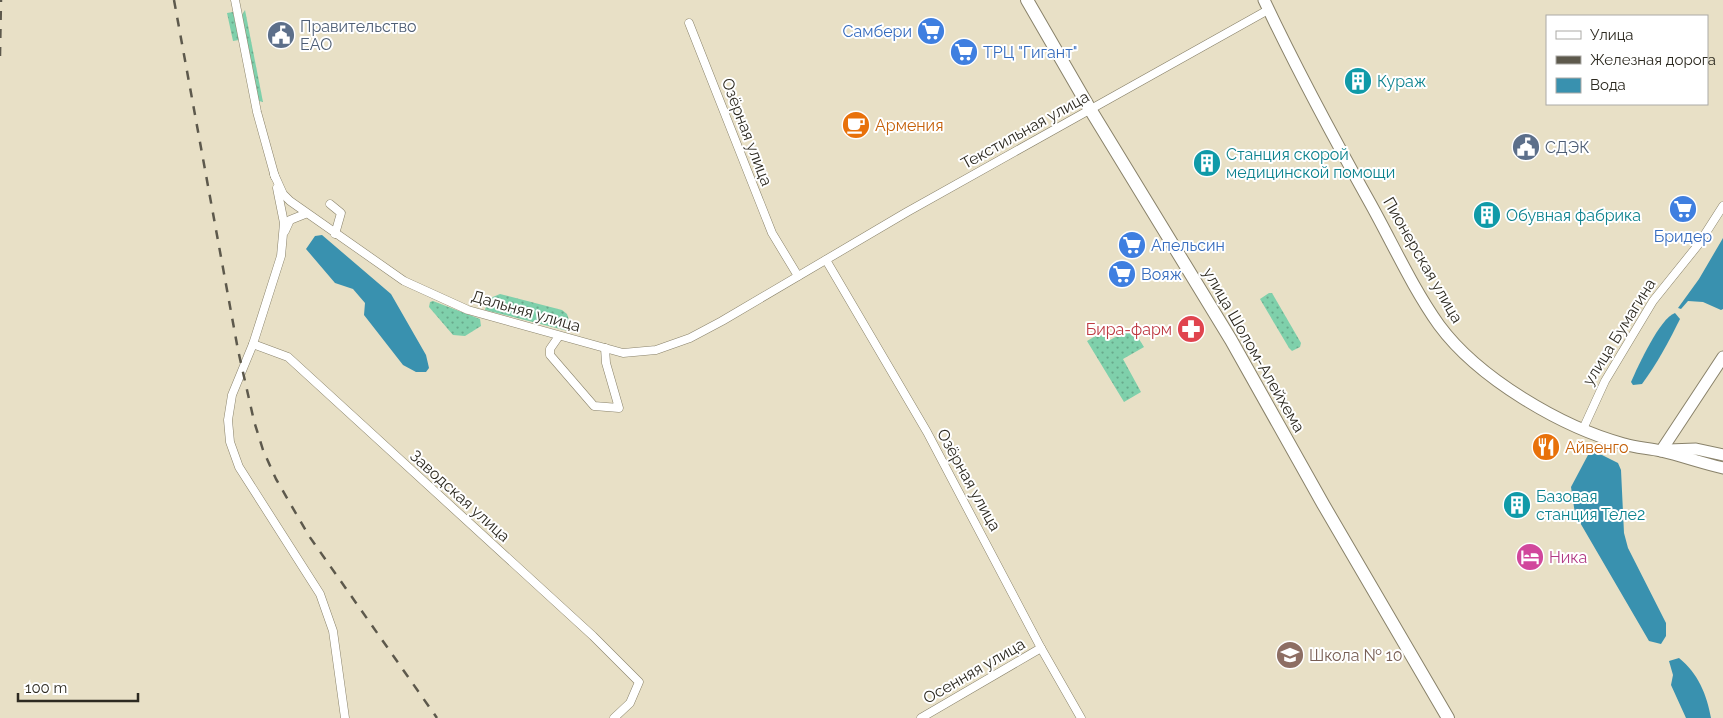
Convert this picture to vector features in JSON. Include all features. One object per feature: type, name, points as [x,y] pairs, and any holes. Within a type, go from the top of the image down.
[{"type":"main road","name":"улица Шолом-Алейхема","points":[[1027,0],[1090,109],[1201,289],[1318,496],[1448,718]]},
{"type":"main road","name":"Пионерская улица","points":[[1260,0],[1266,5],[1348,162],[1439,325],[1461,350],[1488,373],[1546,411],[1583,429],[1623,444],[1661,451],[1723,468]]},
{"type":"main road","points":[[1661,451],[1723,357]]},
{"type":"main road","name":"Пионерская улица","points":[[1661,451],[1696,449],[1723,455]]},
{"type":"street","points":[[235,0],[257,112],[283,212],[284,233],[281,256],[253,344],[232,395],[228,420],[230,442],[239,467],[320,594],[334,631],[346,718]]},
{"type":"street","name":"Текстильная улица","points":[[798,276],[1090,109],[1266,5]]},
{"type":"street","name":"Озёрная улица","points":[[689,23],[772,233],[798,276]]},
{"type":"street","name":"Дальняя улица","points":[[274,174],[283,194],[305,214],[404,281],[468,310],[623,353],[656,350],[690,338],[798,276]]},
{"type":"street","points":[[330,204],[341,213],[335,234]]},
{"type":"street","name":"улица Бумагина","points":[[1583,429],[1605,381],[1654,301],[1698,245],[1723,206]]},
{"type":"street","points":[[284,233],[290,220],[305,214]]},
{"type":"street","name":"Озёрная улица","points":[[826,260],[927,432],[1041,648],[1081,718]]},
{"type":"street","points":[[560,336],[550,349],[550,355],[594,406],[619,408],[606,363],[605,348]]},
{"type":"street","name":"Заводская улица","points":[[253,344],[288,356],[593,636],[639,682],[630,703],[614,718]]},
{"type":"street","name":"Осенняя улица","points":[[921,718],[1041,648]]},
{"type":"green space","points":[[245,10],[263,102],[259,101],[242,15]]},
{"type":"green space","points":[[233,12],[239,40],[233,41],[227,13]]},
{"type":"green space","points":[[1272,293],[1301,343],[1300,347],[1292,351],[1260,299]]},
{"type":"green space","points":[[500,294],[562,310],[567,314],[572,329],[568,331],[485,310],[488,299]]},
{"type":"green space","points":[[433,301],[480,319],[481,326],[465,336],[453,335],[429,307],[430,302]]},
{"type":"green space","points":[[1132,328],[1144,347],[1123,359],[1141,392],[1124,402],[1087,341],[1104,331],[1110,340]]},
{"type":"water","points":[[322,235],[391,294],[426,355],[429,368],[426,372],[416,372],[403,365],[364,315],[365,303],[353,289],[335,283],[306,249],[315,236]]},
{"type":"water","points":[[1723,238],[1723,309],[1721,310],[1703,302],[1688,301],[1681,309],[1678,308],[1699,279]]},
{"type":"water","points":[[1675,313],[1680,319],[1653,368],[1642,384],[1633,385],[1631,382],[1650,343],[1663,324]]},
{"type":"water","points":[[1596,452],[1618,463],[1621,470],[1624,533],[1628,548],[1666,623],[1666,636],[1661,644],[1649,641],[1575,514],[1571,487],[1588,455]]},
{"type":"water","points":[[1679,658],[1691,670],[1701,685],[1711,718],[1686,718],[1671,685],[1673,675],[1669,661]]},
{"type":"railway","points":[[0,56],[1,0]]},
{"type":"railway","points":[[174,0],[238,350],[254,421],[263,450],[276,479],[309,536],[437,718]]},
{"type":"place","name":"Самбери","points":[[931,31]]},
{"type":"place","name":"Правительство ЕАО","points":[[281,35]]},
{"type":"place","name":"ТРЦ \"Гигант\"","points":[[964,52]]},
{"type":"place","name":"Кураж","points":[[1358,81]]},
{"type":"place","name":"Армения","points":[[856,125]]},
{"type":"place","name":"СДЭК","points":[[1526,147]]},
{"type":"place","name":"Станция скорой медицинской помощи","points":[[1207,163]]},
{"type":"place","name":"Бридер","points":[[1683,209]]},
{"type":"place","name":"Обувная фабрика","points":[[1487,215]]},
{"type":"place","name":"Апельсин","points":[[1132,245]]},
{"type":"place","name":"Вояж","points":[[1122,274]]},
{"type":"place","name":"Бира-фарм","points":[[1191,329]]},
{"type":"place","name":"Айвенго","points":[[1546,447]]},
{"type":"place","name":"Базовая станция Теле2","points":[[1517,505]]},
{"type":"place","name":"Ника","points":[[1530,557]]},
{"type":"place","name":"Школа № 10","points":[[1290,655]]}]
